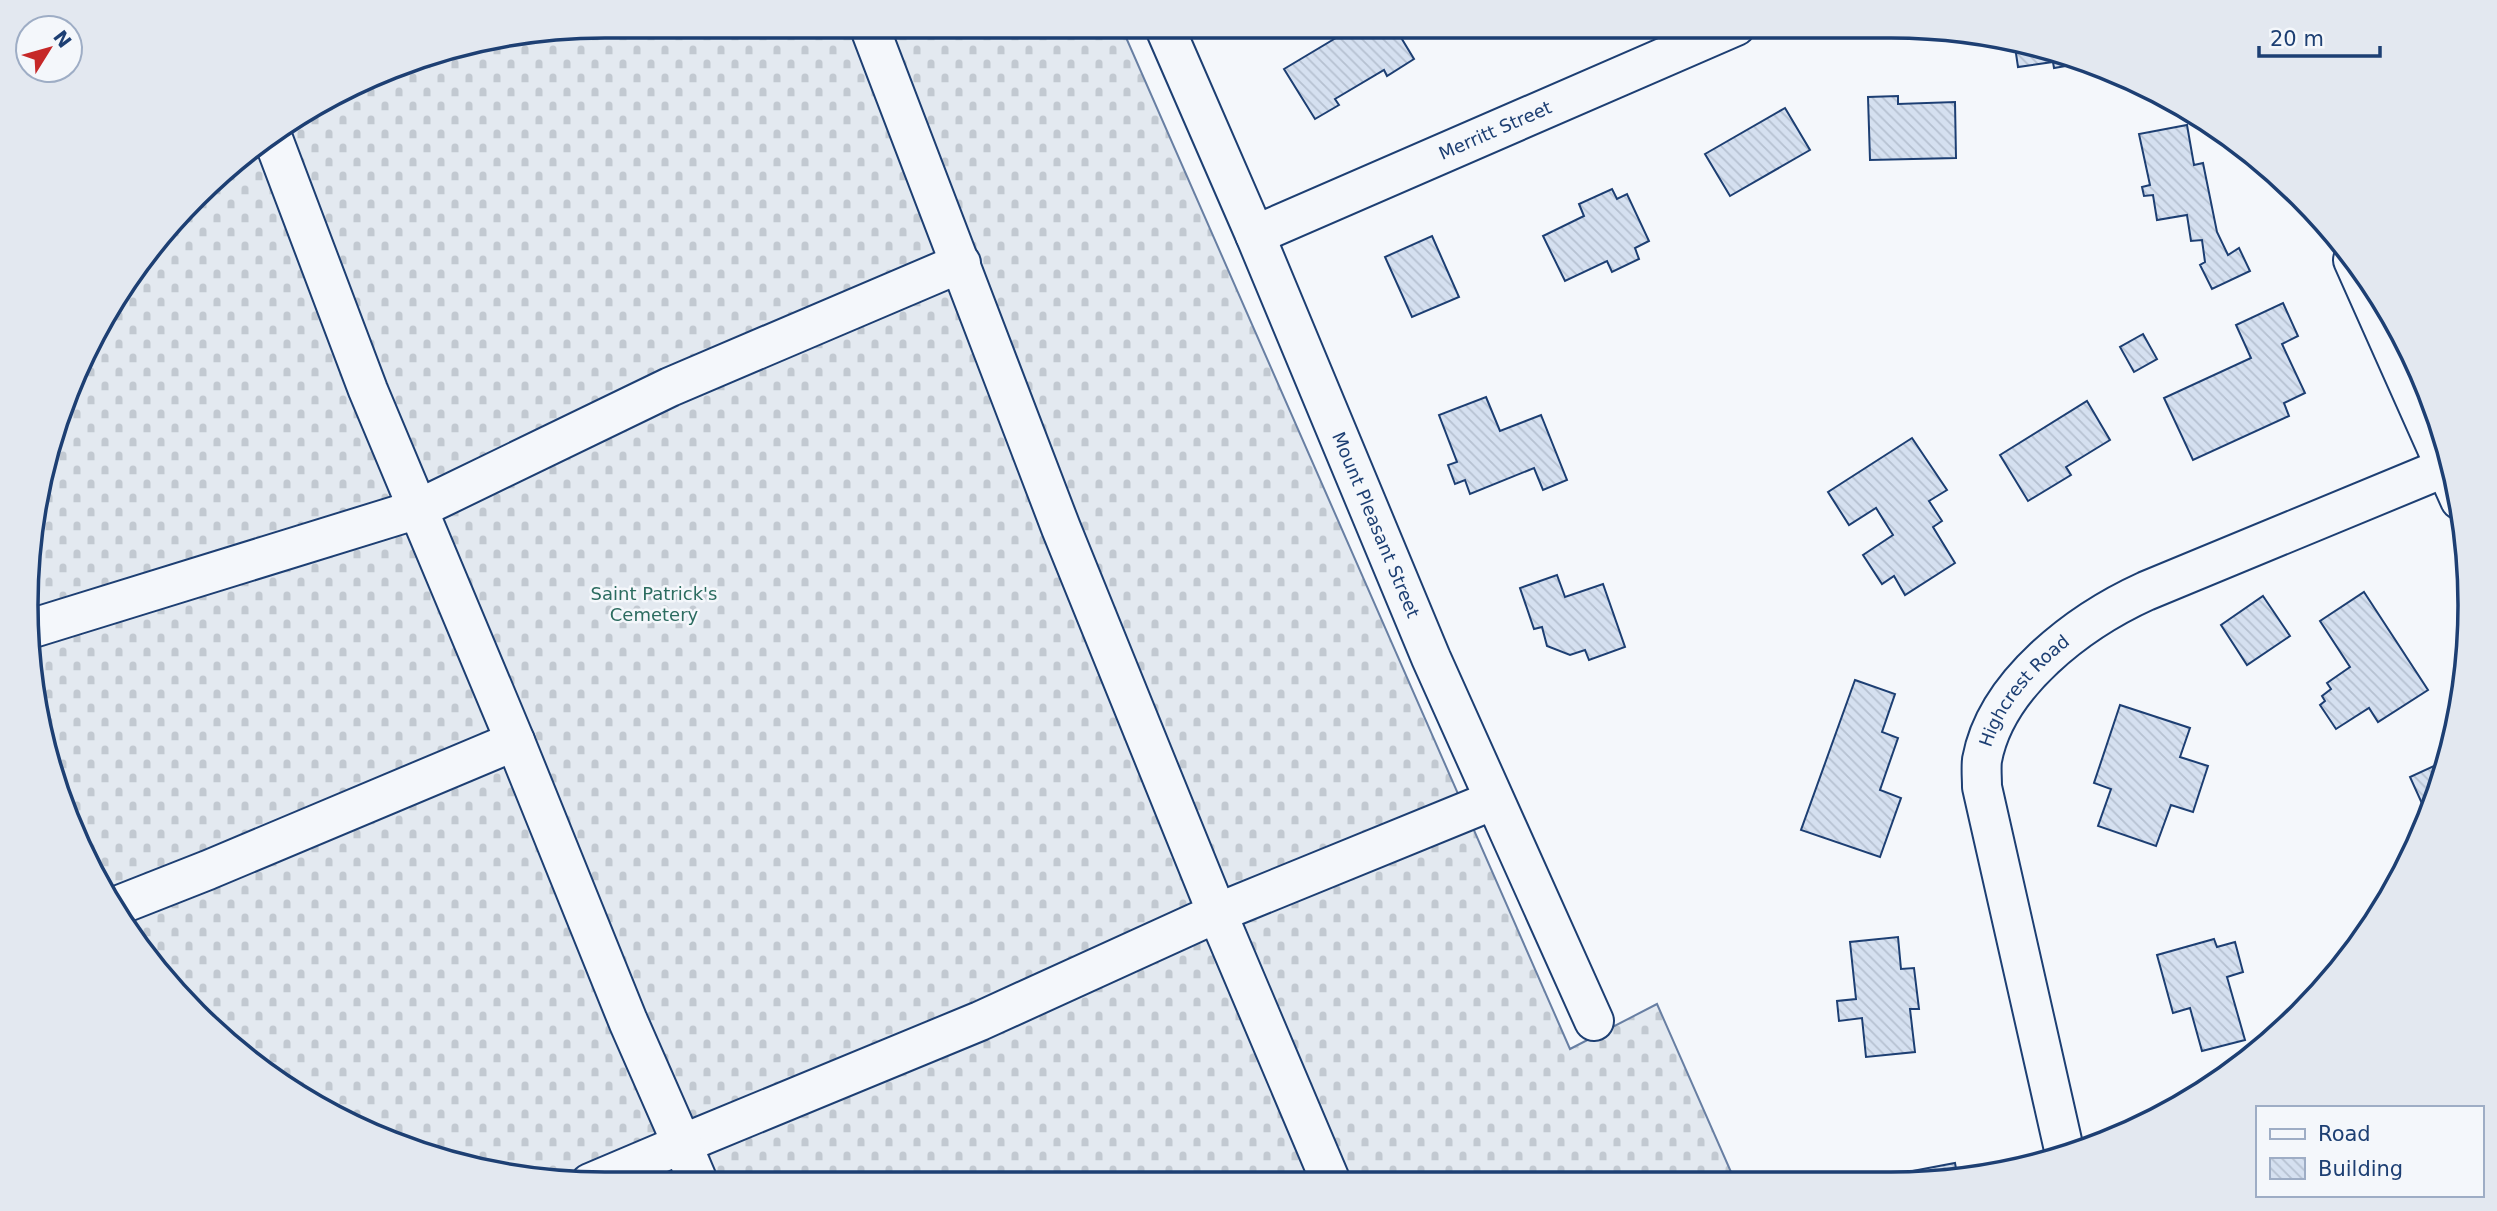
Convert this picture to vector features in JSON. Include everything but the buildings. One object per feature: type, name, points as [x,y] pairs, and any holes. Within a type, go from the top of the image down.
[{"type":"street","points":[[874,38],[1061,528],[1217,913],[1327,1172]]},
{"type":"street","name":"Mount Pleasant Street","points":[[1169,38],[1255,235],[1430,658],[1594,1021]]},
{"type":"street","name":"Merritt Street","points":[[1255,235],[1707,38]]},
{"type":"street","points":[[275,145],[368,390],[515,741],[628,1021],[694,1172]]},
{"type":"street","points":[[39,626],[418,509],[670,387],[961,263]]},
{"type":"street","points":[[2375,309],[2433,439]]},
{"type":"street","name":"Highcrest Road","points":[[2063,1145],[1982,787],[1982,760],[2000,715],[2029,673],[2049,653],[2109,609],[2146,591],[2446,486]]},
{"type":"street","points":[[123,903],[515,741]]},
{"type":"street","points":[[616,1172],[980,1021],[1217,913],[1494,800]]},
{"type":"green space","name":"Saint Patrick's Cemetery","points":[[606,38],[1126,38],[1570,1049],[1657,1004],[1731,1172],[606,1172],[531,1168],[495,1162],[423,1142],[322,1097],[290,1077],[232,1032],[179,979],[156,951],[114,889],[97,856],[69,788],[58,752],[43,680],[40,643],[38,606],[43,531],[49,495],[69,423],[114,322],[156,260],[205,205],[260,156],[322,114],[423,69],[495,49],[531,43]]}]
